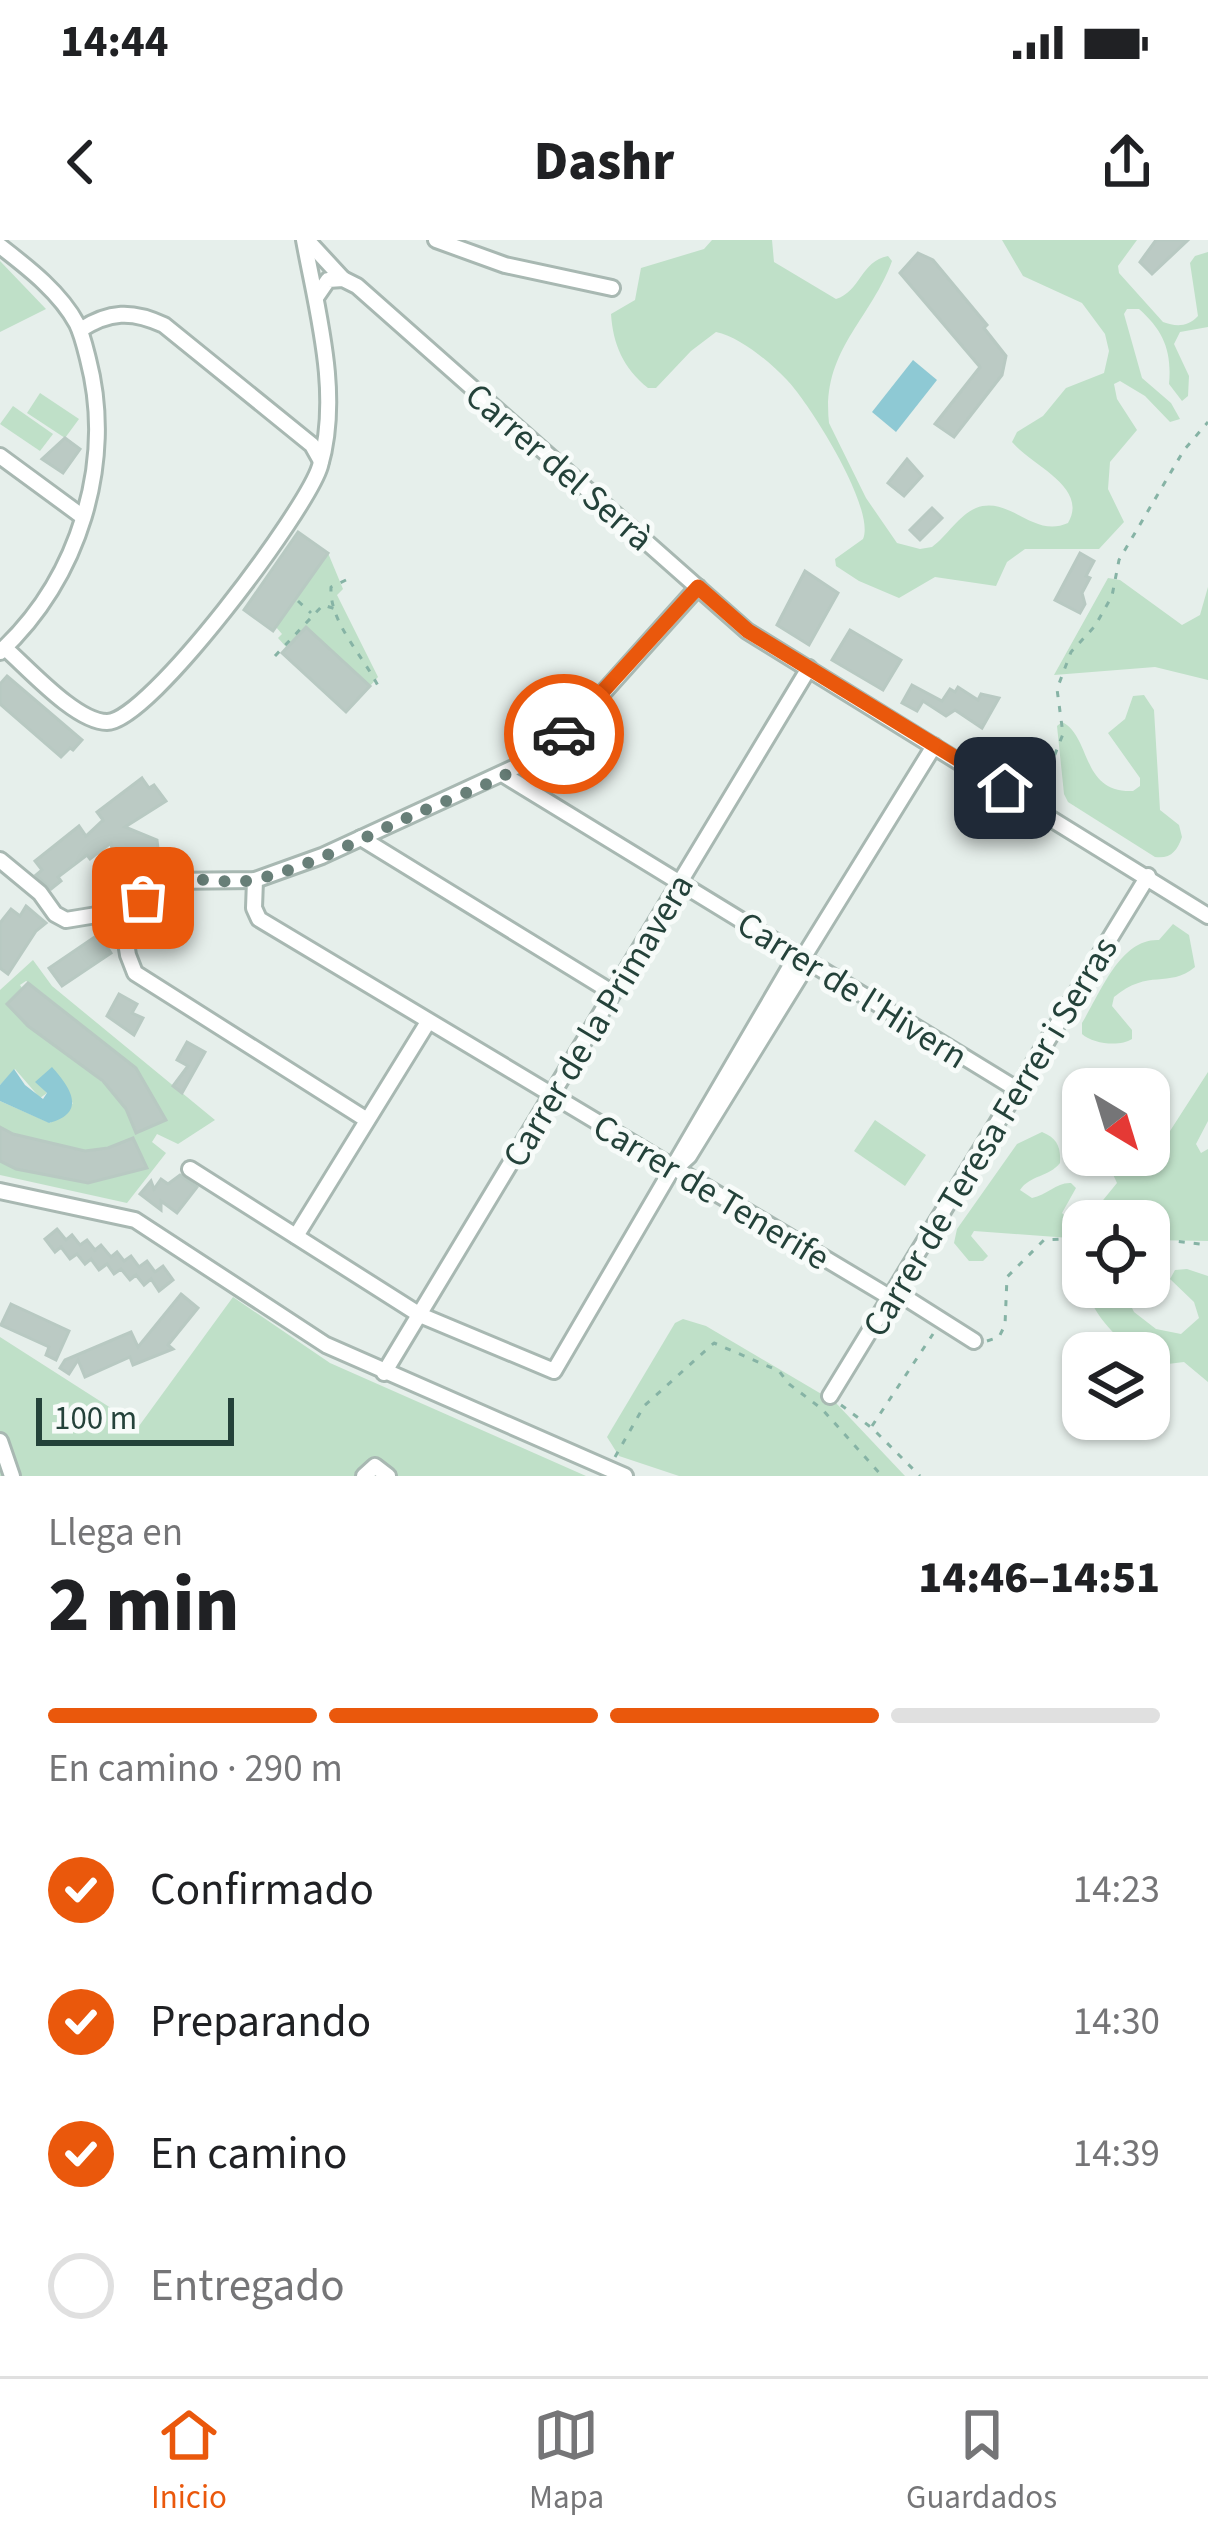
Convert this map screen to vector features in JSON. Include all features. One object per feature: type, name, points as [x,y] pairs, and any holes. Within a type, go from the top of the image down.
[{"type":"street","name":"Carrer del Serrà","points":[[305,240],[748,631],[1208,916]]},
{"type":"street","points":[[0,245],[57,297],[80,330],[92,376],[99,436],[92,490],[52,586],[2,650],[85,716],[103,722],[126,716],[225,611],[299,505],[321,461],[326,423],[323,340],[305,240]]},
{"type":"street","points":[[436,240],[505,265],[612,288]]},
{"type":"street","points":[[316,296],[328,280],[344,279]]},
{"type":"street","points":[[80,330],[110,313],[164,325],[300,435],[321,461]]},
{"type":"street","points":[[300,435],[316,435],[326,423]]},
{"type":"street","points":[[0,456],[83,517]]},
{"type":"street","points":[[0,860],[66,920],[122,911],[166,881],[255,880],[504,775],[551,747],[698,587]]},
{"type":"street","name":"Carrer de la Primavera","points":[[384,1373],[809,668]]},
{"type":"street","points":[[190,1168],[420,1315],[554,1371],[790,967],[803,958],[934,746]]},
{"type":"street","name":"Carrer de l'Hivern","points":[[504,775],[1018,1090]]},
{"type":"street","points":[[361,838],[613,993]]},
{"type":"street","name":"Carrer de Teresa Ferrer i Serras","points":[[830,1396],[1148,876]]},
{"type":"street","name":"Carrer de Tenerife","points":[[255,880],[254,908],[259,919],[674,1169],[974,1341]]},
{"type":"street","points":[[122,911],[135,973],[368,1120]]},
{"type":"street","points":[[296,1236],[428,1022]]},
{"type":"street","points":[[0,1191],[135,1220],[295,1326],[384,1373],[607,1472],[626,1476]]},
{"type":"street","points":[[0,1441],[12,1476]]},
{"type":"street","points":[[364,1476],[375,1466],[388,1476]]},
{"type":"path","points":[[1035,807],[1063,734],[1057,689],[1071,652],[1095,626],[1112,596],[1119,560],[1184,450],[1208,422]]},
{"type":"path","points":[[346,580],[330,590],[339,623],[369,665],[381,692]]},
{"type":"path","points":[[298,601],[312,615]]},
{"type":"path","points":[[275,656],[326,604],[337,610]]},
{"type":"path","points":[[974,1341],[999,1337],[1005,1325],[1007,1277],[1043,1240],[1062,1239]]},
{"type":"path","points":[[1170,1240],[1208,1244]]},
{"type":"path","points":[[872,1428],[943,1321]]},
{"type":"path","points":[[599,1452],[615,1458],[644,1406],[714,1342],[779,1371],[822,1409],[882,1476]]},
{"type":"path","points":[[830,1396],[872,1428],[920,1476]]},
{"type":"green space","points":[[712,240],[772,240],[774,262],[836,299],[879,259],[888,256],[892,261],[832,376],[829,423],[866,498],[897,543],[920,549],[932,547],[976,508],[1000,507],[1044,526],[1068,523],[1072,510],[1065,488],[1012,442],[1066,388],[1104,373],[1109,351],[1105,334],[1082,303],[1023,276],[1002,240],[1137,240],[1118,266],[1119,273],[1163,322],[1177,325],[1198,316],[1190,263],[1208,252],[1208,327],[1180,332],[1174,344],[1189,376],[1188,396],[1182,401],[1169,384],[1167,352],[1155,326],[1139,309],[1127,309],[1124,314],[1142,378],[1171,403],[1180,419],[1170,422],[1145,396],[1120,381],[1114,384],[1117,399],[1137,430],[1110,462],[1108,489],[1124,522],[1099,549],[1025,549],[1007,562],[996,586],[935,577],[899,598],[836,566],[835,559],[863,539],[860,505],[825,433],[772,366],[745,345],[716,332],[656,388],[648,388],[621,355],[611,314],[635,300],[641,268],[704,249]]},
{"type":"green space","points":[[0,261],[46,309],[0,332]]},
{"type":"green space","points":[[40,393],[79,419],[65,438],[27,413]]},
{"type":"green space","points":[[13,406],[53,434],[40,451],[0,424]]},
{"type":"green space","points":[[328,553],[343,589],[337,595],[378,677],[370,686],[306,627],[287,648],[278,638],[282,634],[276,627]]},
{"type":"green space","points":[[1108,578],[1120,580],[1182,625],[1200,615],[1208,587],[1208,680],[1155,667],[1054,675]]},
{"type":"green space","points":[[1144,695],[1154,710],[1160,810],[1179,825],[1182,837],[1165,857],[1155,857],[1068,802],[1064,794],[1057,726],[1062,722],[1104,783],[1133,791],[1140,786],[1140,778],[1108,733],[1125,719],[1133,696]]},
{"type":"green space","points":[[1173,924],[1189,935],[1195,967],[1176,977],[1138,983],[1114,997],[1112,1006],[1132,1030],[1132,1039],[1107,1043],[1082,1034],[1082,1023],[1122,958],[1145,942],[1159,940]]},
{"type":"green space","points":[[33,960],[52,986],[215,1120],[178,1144],[157,1134],[152,1142],[166,1153],[127,1203],[0,1175],[0,1161],[5,1163],[15,1136],[0,1127],[0,1101],[50,1123],[73,1103],[36,1081],[47,1093],[40,1098],[15,1069],[0,1085],[0,990]],"holes":[[[26,981],[72,1018],[28,1026],[7,1004],[24,991],[20,985]],[[83,1025],[124,1061],[102,1082],[61,1048]],[[137,1069],[166,1120],[136,1133],[126,1109],[109,1089]],[[132,1138],[146,1165],[89,1183],[83,1151]]]},
{"type":"green space","points":[[1208,1072],[1208,1121],[1196,1144],[1201,1153],[1208,1149],[1208,1241],[1170,1240],[1170,1200],[1103,1200],[1117,1183],[1114,1176],[1170,1176],[1170,1131]]},
{"type":"green space","points":[[875,1120],[926,1155],[905,1186],[854,1151]]},
{"type":"green space","points":[[1042,1132],[1057,1144],[1060,1163],[1020,1190],[1032,1198],[1061,1185],[1071,1183],[1076,1188],[1069,1200],[1062,1200],[1062,1237],[974,1231],[971,1236],[988,1256],[969,1261],[954,1243],[957,1229],[1017,1144]]},
{"type":"green space","points":[[1175,1270],[1208,1276],[1208,1382],[1184,1362],[1170,1364],[1170,1332],[1113,1332],[1095,1308],[1132,1308],[1156,1329],[1181,1334],[1199,1318],[1194,1302],[1170,1279]]},
{"type":"green space","points":[[233,1297],[330,1363],[586,1476],[0,1476],[0,1337],[139,1426]]},
{"type":"green space","points":[[683,1319],[706,1326],[835,1402],[905,1476],[679,1476],[619,1456],[607,1437],[675,1323]]},
{"type":"water","points":[[913,360],[937,380],[896,432],[872,412]]},
{"type":"water","points":[[52,1067],[72,1099],[61,1119],[49,1123],[0,1101],[0,1085],[14,1069],[43,1099],[47,1093],[35,1082]]},
{"type":"building","points":[[1156,240],[1188,240],[1152,274],[1140,262]]},
{"type":"building","points":[[918,253],[933,260],[987,325],[984,328],[1006,356],[1002,375],[954,437],[935,424],[980,367],[900,273]]},
{"type":"building","points":[[65,438],[80,449],[63,473],[42,459]]},
{"type":"building","points":[[907,459],[922,476],[904,496],[888,483]]},
{"type":"building","points":[[932,508],[942,518],[920,540],[910,530]]},
{"type":"building","points":[[298,532],[328,553],[273,631],[244,610]]},
{"type":"building","points":[[1080,553],[1094,561],[1086,576],[1090,578],[1080,613],[1055,600]]},
{"type":"building","points":[[805,571],[838,593],[809,645],[777,625]]},
{"type":"building","points":[[306,627],[370,686],[346,712],[282,653]]},
{"type":"building","points":[[850,630],[901,660],[883,690],[832,660]]},
{"type":"building","points":[[7,676],[82,740],[73,750],[61,757],[0,704],[0,684]]},
{"type":"building","points":[[912,685],[942,701],[950,689],[955,692],[958,687],[978,700],[981,694],[999,698],[982,728],[955,710],[946,716],[923,701],[917,711],[902,703]]},
{"type":"building","points":[[142,778],[166,801],[125,827],[157,840],[160,865],[133,880],[126,871],[115,869],[111,843],[58,877],[61,881],[51,889],[36,875],[42,870],[35,861],[79,826],[86,836],[103,820],[97,812]]},
{"type":"building","points":[[26,906],[46,923],[8,974],[0,968],[0,923],[11,909],[20,916]]},
{"type":"building","points":[[99,934],[111,953],[62,986],[49,968]]},
{"type":"building","points":[[28,983],[136,1068],[166,1120],[136,1133],[126,1109],[103,1081],[28,1026],[7,1004]]},
{"type":"building","points":[[119,994],[137,1004],[132,1013],[143,1018],[134,1035],[107,1016]]},
{"type":"building","points":[[187,1042],[205,1052],[182,1093],[173,1086],[188,1066],[177,1060]]},
{"type":"building","points":[[0,1127],[85,1151],[133,1138],[147,1168],[88,1183],[16,1169],[0,1161]]},
{"type":"building","points":[[180,1175],[197,1187],[177,1213],[161,1201],[161,1210],[140,1194],[151,1181],[154,1189],[161,1179],[168,1184]]},
{"type":"building","points":[[57,1229],[66,1240],[72,1235],[80,1245],[87,1240],[95,1250],[101,1245],[111,1257],[117,1252],[124,1261],[131,1256],[139,1267],[147,1261],[155,1272],[163,1266],[173,1280],[159,1291],[151,1279],[144,1285],[136,1275],[130,1280],[121,1269],[114,1274],[107,1264],[99,1270],[91,1259],[85,1264],[77,1254],[70,1259],[61,1247],[55,1252],[45,1239]]},
{"type":"building","points":[[181,1294],[198,1308],[168,1345],[173,1349],[133,1365],[130,1357],[85,1377],[78,1360],[69,1374],[60,1368],[65,1360],[131,1332],[138,1347]]},
{"type":"building","points":[[11,1304],[69,1331],[56,1360],[46,1355],[49,1347],[1,1325]]},
{"type":"way so far","points":[[143,898],[166,881],[255,880],[322,856],[504,775],[564,734]]},
{"type":"route","points":[[564,734],[698,587],[748,631],[1005,788]]}]
